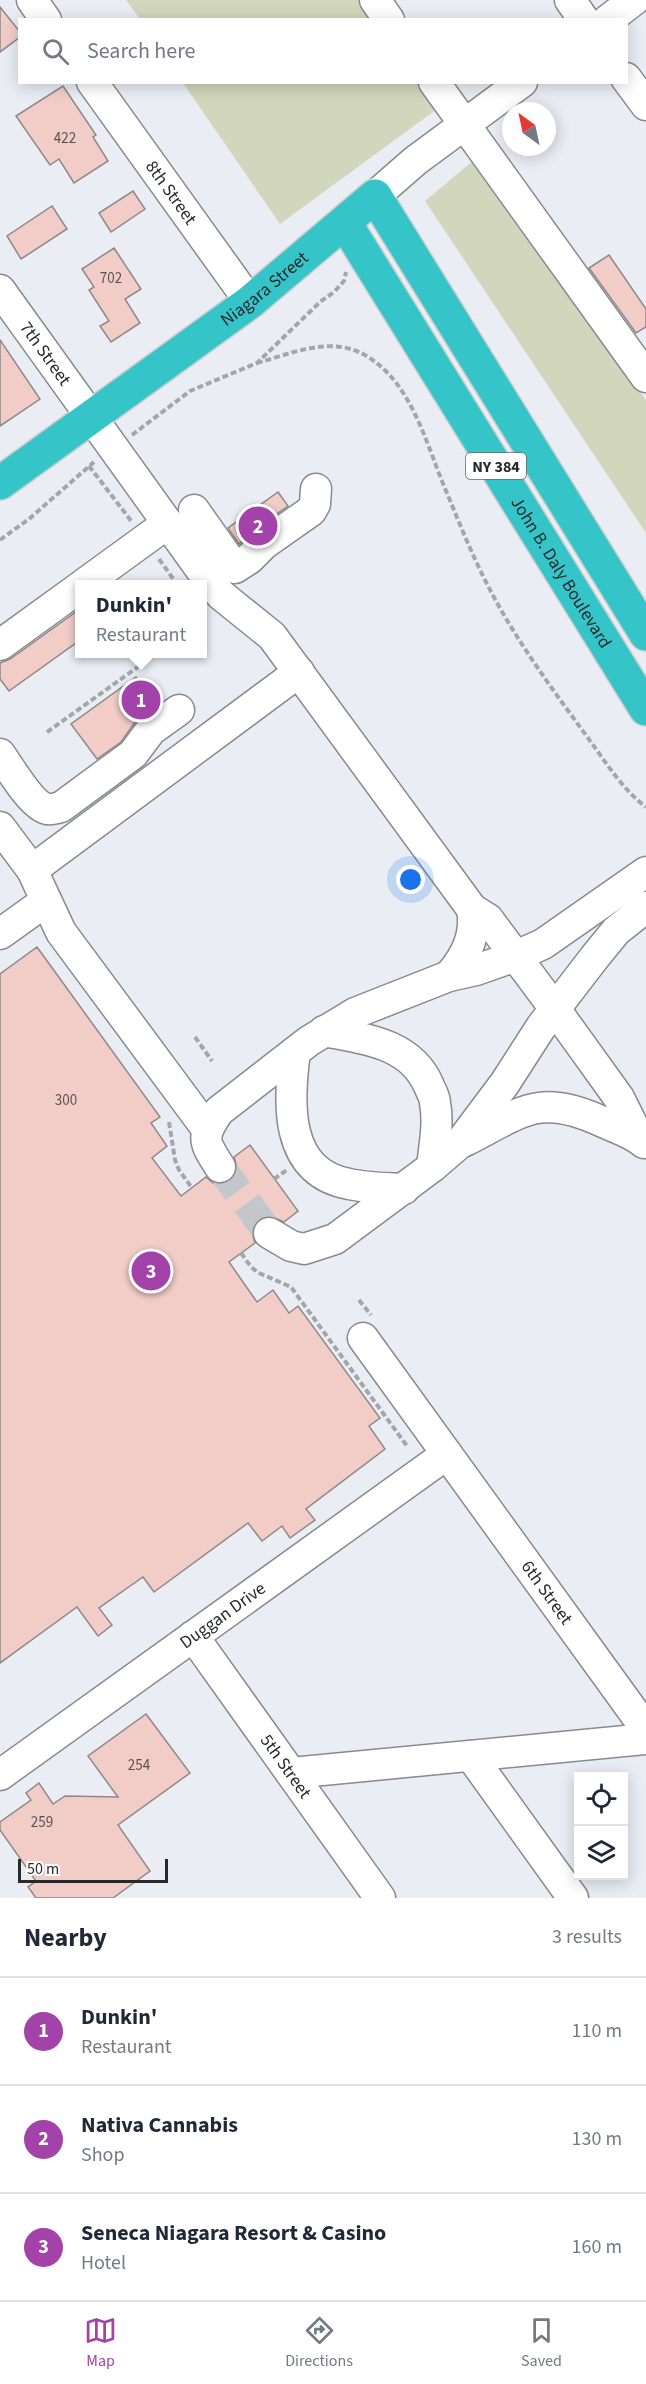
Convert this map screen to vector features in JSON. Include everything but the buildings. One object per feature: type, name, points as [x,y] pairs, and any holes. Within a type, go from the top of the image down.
[{"type":"highway","name":"Niagara Street","points":[[0,483],[250,302],[375,196]]},
{"type":"highway","name":"NY 384","points":[[375,196],[646,634]]},
{"type":"highway","name":"John B. Daly Boulevard","points":[[345,223],[646,709]]},
{"type":"street","points":[[32,0],[45,18]]},
{"type":"street","points":[[570,0],[583,18]]},
{"type":"street","points":[[611,18],[634,0]]},
{"type":"street","points":[[628,79],[646,105]]},
{"type":"street","name":"8th Street","points":[[93,84],[250,302]]},
{"type":"street","points":[[435,84],[646,377]]},
{"type":"street","name":"Niagara Street","points":[[375,196],[415,161],[519,84]]},
{"type":"street","name":"7th Street","points":[[0,290],[221,595],[272,636],[472,909],[488,919],[516,956],[619,1098],[642,1142]]},
{"type":"street","points":[[194,510],[235,568],[249,559],[264,544],[311,511],[315,504],[316,489]]},
{"type":"street","points":[[91,580],[168,524]]},
{"type":"street","points":[[0,645],[75,592]]},
{"type":"street","points":[[32,870],[299,672]]},
{"type":"street","points":[[0,754],[36,804],[52,810],[61,807],[133,754],[151,730],[179,710]]},
{"type":"street","points":[[0,826],[32,870],[61,932],[207,1128],[207,1141],[211,1154],[220,1167]]},
{"type":"street","points":[[207,1128],[219,1112],[324,1031],[355,1013],[449,976],[477,970],[543,944],[646,872]]},
{"type":"street","points":[[0,934],[46,901]]},
{"type":"street","points":[[269,1233],[291,1246],[304,1249],[335,1239],[404,1189],[460,1143],[505,1083],[555,1009],[616,932],[646,907]]},
{"type":"street","points":[[449,976],[458,966],[471,940],[474,929],[472,909]]},
{"type":"street","points":[[324,1031],[392,1047],[411,1059],[425,1077],[435,1102],[436,1128],[432,1167]]},
{"type":"street","points":[[295,1052],[291,1084],[293,1128],[299,1147],[311,1164],[327,1176],[348,1184],[404,1189]]},
{"type":"street","points":[[460,1143],[522,1111],[544,1106],[583,1112],[642,1142]]},
{"type":"street","name":"6th Street","points":[[367,1327],[447,1454],[646,1729]]},
{"type":"street","name":"Duggan Drive","points":[[0,1775],[447,1454]]},
{"type":"street","name":"5th Street","points":[[193,1636],[380,1898]]},
{"type":"street","points":[[291,1773],[646,1739]]},
{"type":"street","points":[[471,1756],[573,1898]]},
{"type":"path","points":[[257,363],[344,281]]},
{"type":"path","points":[[136,431],[190,392],[257,363],[323,346],[343,346],[377,363],[389,374],[402,392],[427,441],[465,538],[501,611],[521,643],[616,776],[646,807]]},
{"type":"path","points":[[0,540],[29,519],[89,466],[137,529]]},
{"type":"path","points":[[158,557],[174,580]]},
{"type":"path","points":[[47,732],[150,658]]},
{"type":"path","points":[[195,1037],[212,1061]]},
{"type":"path","points":[[167,1117],[171,1127],[175,1160],[192,1188]]},
{"type":"path","points":[[274,1179],[293,1165]]},
{"type":"path","points":[[241,1253],[251,1267],[259,1273],[291,1287],[407,1446]]},
{"type":"path","points":[[359,1300],[367,1327]]},
{"type":"green space","points":[[126,0],[359,0],[372,18],[139,18]]},
{"type":"green space","points":[[184,84],[419,84],[437,109],[280,224]]},
{"type":"green space","points":[[474,160],[646,400],[646,533],[425,201]]},
{"type":"tunnel","points":[[220,1167],[269,1233]]},
{"type":"place","name":"Nativa Cannabis","points":[[258,526]]},
{"type":"place","name":"Dunkin'","points":[[141,700]]},
{"type":"place","name":"Seneca Niagara Resort & Casino","points":[[151,1271]]}]
